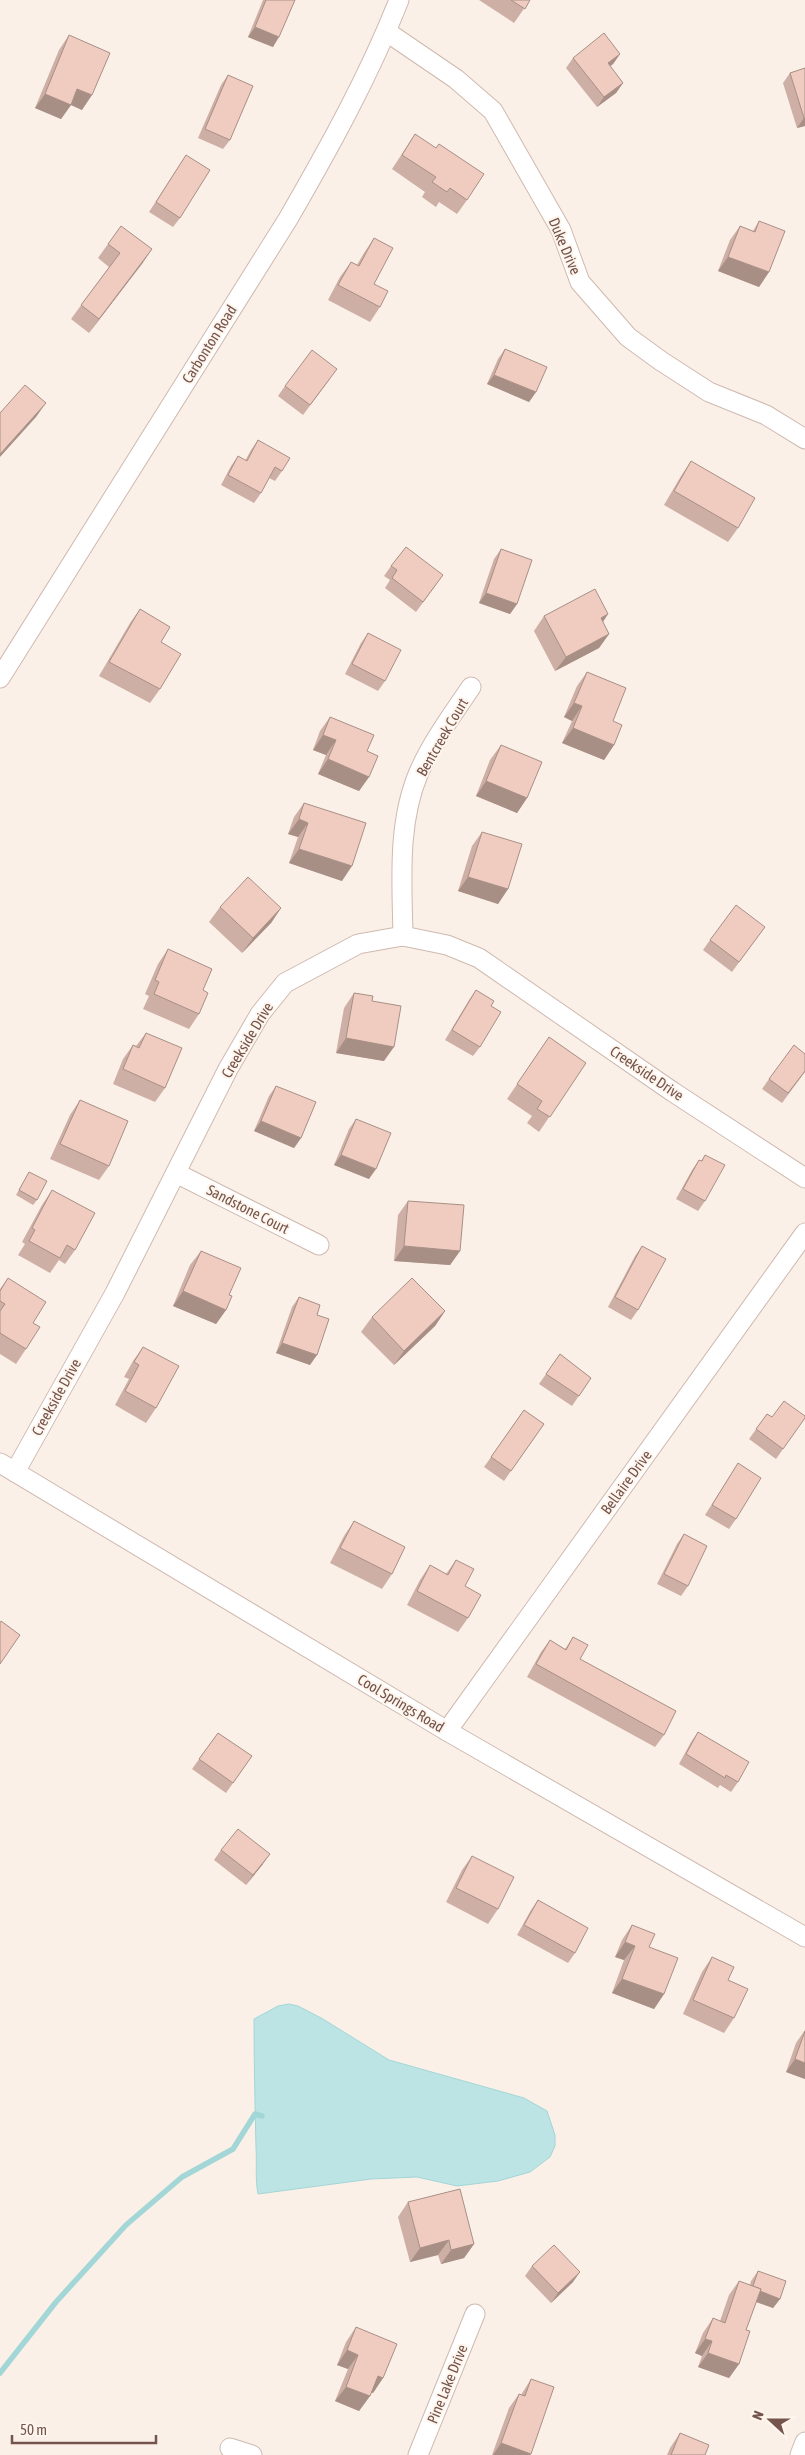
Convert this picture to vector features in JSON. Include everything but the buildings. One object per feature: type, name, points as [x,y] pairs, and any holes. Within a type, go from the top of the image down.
[{"type":"street","name":"Carbonton Road","points":[[0,678],[288,219],[323,158],[387,32],[399,0]]},
{"type":"street","name":"Duke Drive","points":[[387,32],[456,79],[493,111],[561,230],[580,282],[628,337],[709,392],[766,415],[805,439]]},
{"type":"street","name":"Bentcreek Court","points":[[403,936],[403,844],[408,810],[419,772],[471,686]]},
{"type":"street","name":"Creekside Drive","points":[[8,1467],[115,1293],[228,1069],[260,1014],[285,983],[358,944],[403,936],[447,945],[479,958],[665,1086],[805,1178]]},
{"type":"street","name":"Sandstone Court","points":[[176,1172],[319,1245]]},
{"type":"street","name":"Bellaire Drive","points":[[447,1731],[805,1233]]},
{"type":"street","name":"Cool Springs Road","points":[[8,1467],[447,1731],[805,1937]]},
{"type":"street","name":"Pine Lake Drive","points":[[418,2455],[475,2314]]},
{"type":"street","points":[[800,2455],[805,2442]]},
{"type":"street","points":[[230,2448],[252,2455]]},
{"type":"water","points":[[289,2004],[298,2006],[323,2019],[389,2060],[524,2098],[547,2111],[555,2135],[555,2146],[550,2157],[530,2172],[498,2181],[457,2186],[417,2177],[371,2179],[258,2194],[256,2176],[254,2019],[278,2006]]},
{"type":"waterway","points":[[0,2373],[56,2302],[126,2225],[182,2177],[233,2149],[255,2114],[262,2116]]}]
